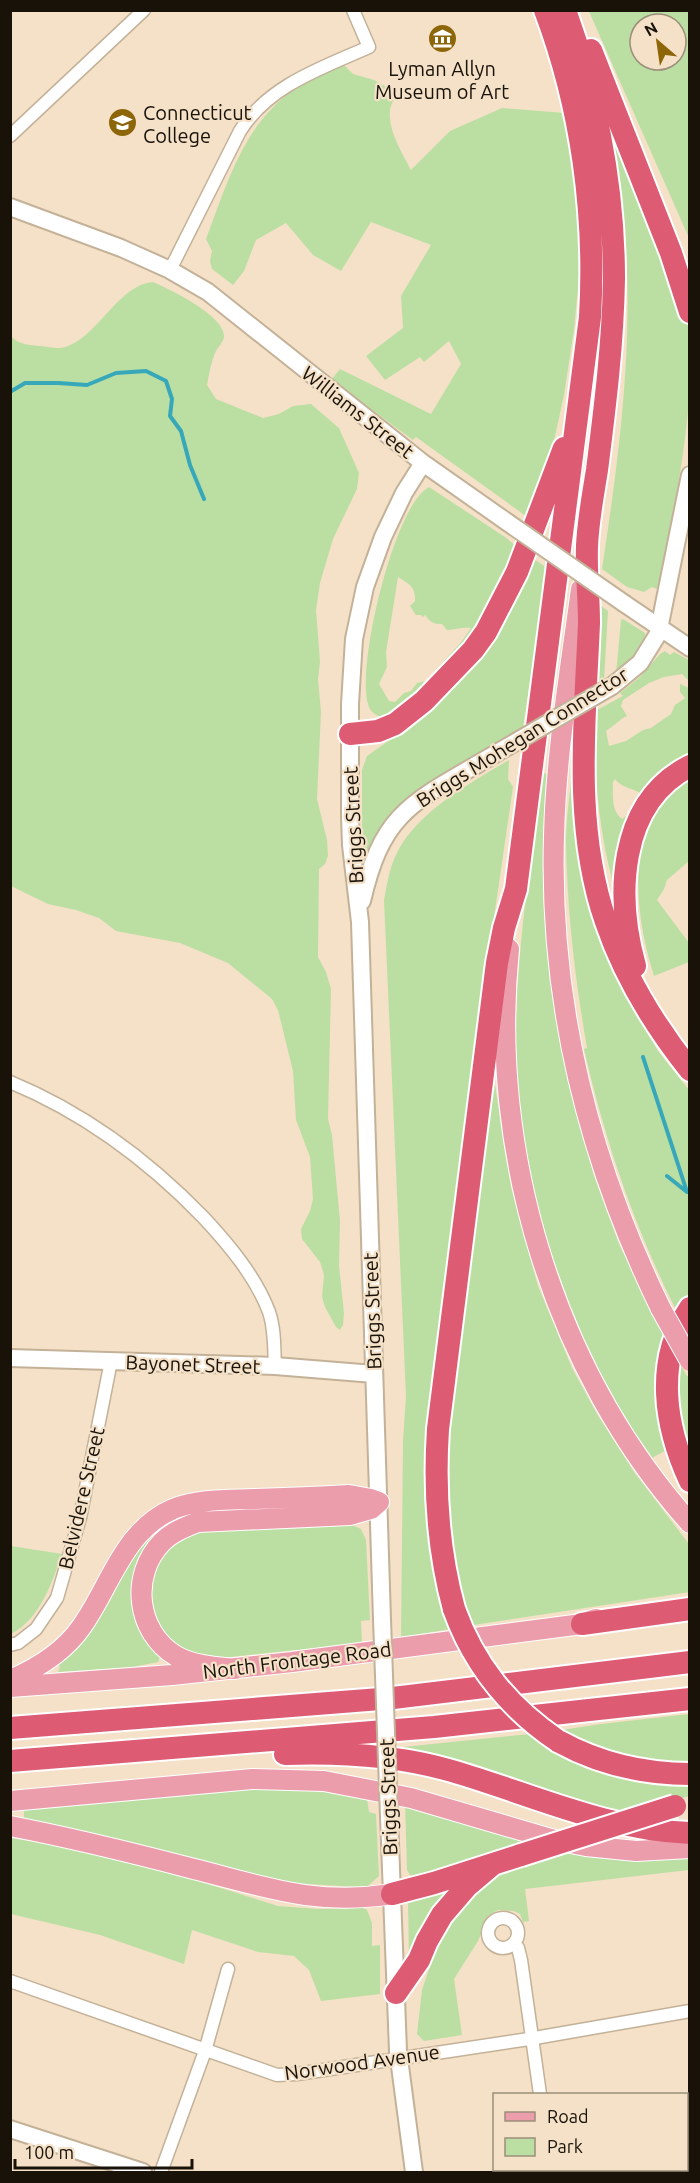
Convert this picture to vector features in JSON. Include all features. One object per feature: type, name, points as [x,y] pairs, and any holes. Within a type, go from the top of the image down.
[{"type":"highway","points":[[545,10],[567,80],[583,158],[591,252],[589,332],[516,889],[496,963],[438,1429],[436,1506],[443,1561],[454,1609],[471,1650],[500,1692],[528,1720],[558,1741],[583,1753],[616,1765],[644,1771],[690,1774]]},
{"type":"highway","points":[[566,10],[586,40],[607,88],[671,253],[690,312]]},
{"type":"highway","points":[[566,10],[586,75],[599,131],[609,195],[613,250],[609,369],[587,546],[589,607],[584,784],[590,848],[606,924],[630,976],[658,1026],[690,1070]]},
{"type":"highway","points":[[350,734],[386,728],[410,714],[458,667],[486,632],[529,544],[580,402]]},
{"type":"highway","points":[[658,1026],[639,978],[631,950],[625,907],[626,861],[634,831],[642,814],[670,779],[690,766]]},
{"type":"highway","points":[[690,1308],[682,1320],[673,1346],[666,1394],[668,1419],[674,1443],[690,1481]]},
{"type":"highway","points":[[582,1624],[690,1609]]},
{"type":"highway","points":[[10,1728],[393,1698],[690,1662]]},
{"type":"highway","points":[[10,1761],[466,1724],[690,1699]]},
{"type":"highway","points":[[210,1745],[270,1754],[324,1752],[375,1755],[452,1771],[628,1827],[690,1833]]},
{"type":"highway","points":[[392,1894],[434,1884],[682,1804]]},
{"type":"highway","points":[[396,1993],[419,1960],[442,1915],[467,1886],[493,1864]]},
{"type":"main road","name":"Williams Street","points":[[10,207],[121,248],[170,270],[217,299],[423,463],[690,648]]},
{"type":"main road","name":"Briggs Street","points":[[414,2172],[399,2058],[396,1993],[359,914],[351,844],[350,734],[354,639],[365,587],[393,514],[423,463]]},
{"type":"main road","name":"Briggs Mohegan Connector","points":[[359,914],[375,855],[389,830],[414,803],[612,686],[640,663],[655,642],[660,628],[690,475]]},
{"type":"main road","points":[[587,546],[565,706],[556,795],[554,874],[557,938],[568,1028],[592,1131],[620,1218],[661,1309],[690,1361]]},
{"type":"main road","points":[[516,889],[506,984],[506,1054],[515,1145],[534,1232],[563,1316],[605,1404],[646,1470],[690,1523]]},
{"type":"main road","name":"Bayonet Street","points":[[10,1358],[275,1366],[374,1374]]},
{"type":"main road","points":[[10,1680],[44,1663],[72,1639],[97,1604],[134,1537],[171,1510],[196,1502],[349,1495],[371,1498],[379,1502],[371,1509],[350,1515],[198,1522],[178,1530],[162,1542],[148,1562],[142,1581],[142,1607],[152,1630],[168,1649],[179,1657],[209,1666],[235,1669]]},
{"type":"main road","name":"North Frontage Road","points":[[10,1687],[235,1669],[582,1624],[641,1608],[690,1599]]},
{"type":"main road","points":[[10,1801],[252,1779],[324,1781],[411,1798],[551,1839],[586,1846],[636,1851],[690,1848]]},
{"type":"main road","points":[[10,1826],[98,1845],[297,1895],[354,1898],[392,1894]]},
{"type":"main road","points":[[10,2129],[143,2172]]},
{"type":"street","points":[[10,136],[144,10]]},
{"type":"street","points":[[170,270],[240,131],[254,112],[293,82],[369,47],[353,10]]},
{"type":"street","points":[[10,1082],[64,1107],[131,1150],[218,1233],[248,1272],[269,1312],[275,1366]]},
{"type":"street","name":"Belvidere Street","points":[[10,1645],[18,1643],[36,1629],[57,1598],[80,1518],[111,1361]]},
{"type":"street","points":[[514,1943],[520,1954],[540,2093]]},
{"type":"street","points":[[161,2172],[205,2051],[228,1969]]},
{"type":"street","name":"Norwood Avenue","points":[[10,1981],[277,2075],[297,2074],[532,2038],[690,2011]]},
{"type":"green space","points":[[589,11],[689,11],[689,238]]},
{"type":"green space","points":[[344,65],[353,74],[374,80],[397,93],[390,109],[391,126],[411,170],[450,131],[502,108],[565,113],[580,190],[579,278],[564,395],[552,450],[530,519],[416,437],[413,440],[331,380],[340,369],[431,414],[461,364],[449,341],[424,362],[420,357],[385,380],[366,356],[403,328],[401,296],[431,245],[371,222],[341,271],[313,255],[286,223],[256,240],[244,271],[233,285],[212,269],[210,261],[212,251],[206,239],[228,180],[258,125],[271,109],[294,90]]},
{"type":"green space","points":[[614,130],[685,302],[690,353],[686,431],[667,549],[657,589],[652,587],[644,592],[627,587],[602,569],[623,405],[628,295],[619,186],[609,132]]},
{"type":"green space","points":[[153,282],[207,312],[222,329],[224,337],[216,351],[207,385],[216,399],[263,418],[279,414],[293,406],[311,404],[339,428],[359,473],[357,489],[333,539],[320,583],[316,610],[321,712],[317,799],[327,840],[328,856],[325,864],[319,869],[318,957],[331,989],[328,1119],[332,1135],[340,1221],[339,1265],[344,1313],[340,1330],[325,1307],[322,1297],[324,1275],[320,1262],[302,1239],[301,1229],[313,1199],[310,1157],[296,1120],[293,1071],[278,1010],[272,999],[228,963],[180,943],[116,931],[99,918],[48,904],[11,886],[11,336],[28,345],[58,348],[68,346],[89,332],[130,291]]},
{"type":"green space","points":[[429,487],[505,537],[522,551],[491,612],[422,693],[384,718],[374,713],[368,704],[366,685],[368,657],[381,588],[391,554],[403,523],[416,500]],"holes":[[[398,577],[411,586],[414,592],[415,601],[410,606],[416,615],[423,617],[425,615],[432,622],[442,624],[447,630],[471,628],[426,681],[417,683],[411,691],[404,693],[395,702],[389,701],[379,684],[387,667],[386,652]]]},
{"type":"green space","points":[[534,559],[547,568],[523,728],[461,762],[418,790],[384,823],[362,867],[362,770],[367,756],[428,713],[472,669],[486,649]]},
{"type":"green space","points":[[600,605],[608,611],[604,681],[595,686]]},
{"type":"green space","points":[[623,619],[645,633],[647,639],[631,660],[616,674],[621,620]]},
{"type":"green space","points":[[665,651],[670,655],[674,652],[689,660],[689,681],[682,674],[664,677],[649,683],[623,700],[621,706],[627,716],[606,731],[609,746],[626,741],[671,714],[675,705],[685,698],[680,692],[680,684],[689,688],[689,760],[671,771],[616,893],[605,848],[598,803],[595,711],[623,696],[620,693],[640,677]],"holes":[[[615,779],[618,783],[642,795],[628,815],[622,819],[618,816],[613,802],[613,782]]]},
{"type":"green space","points":[[509,760],[508,779],[513,787],[490,945],[425,1462],[427,1508],[451,1629],[401,1637],[403,1441],[406,1396],[384,900],[394,860],[416,826],[445,800]]},
{"type":"green space","points":[[549,773],[544,839],[544,896],[555,1006],[568,1082],[594,1176],[619,1244],[666,1340],[668,1449],[650,1459],[625,1418],[591,1353],[556,1267],[531,1176],[523,1129],[516,1040],[518,973],[541,774]]},
{"type":"green space","points":[[689,778],[689,861],[667,880],[657,900],[689,943],[689,962],[654,976],[647,951],[639,896],[639,869],[643,842],[652,818],[667,796]]},
{"type":"green space","points":[[581,780],[606,943],[627,998],[658,1051],[689,1090],[689,1293],[676,1310],[647,1247],[622,1182],[601,1117],[584,1049],[587,1048],[572,944],[566,841],[571,781]]},
{"type":"green space","points":[[493,1072],[511,1187],[538,1286],[572,1368],[597,1414],[634,1472],[689,1544],[690,1592],[467,1626],[460,1608],[442,1479]]},
{"type":"green space","points":[[677,1359],[689,1376],[689,1462],[678,1428]]},
{"type":"green space","points":[[202,1509],[204,1514],[142,1561],[162,1652],[158,1662],[133,1667],[58,1672],[60,1667],[57,1663],[97,1620],[133,1554],[144,1539],[170,1519]]},
{"type":"green space","points":[[348,1523],[361,1529],[366,1540],[370,1620],[361,1621],[362,1643],[211,1659],[175,1646],[154,1620],[149,1594],[157,1563],[179,1540],[194,1532],[213,1527]]},
{"type":"green space","points":[[11,1546],[62,1554],[49,1588],[37,1610],[30,1619],[11,1634]]},
{"type":"green space","points":[[689,1714],[689,1767],[632,1763],[555,1731],[601,1724]]},
{"type":"green space","points":[[530,1734],[567,1757],[605,1774],[646,1783],[689,1784],[689,1796],[614,1820],[402,1753],[403,1747]]},
{"type":"green space","points":[[288,1786],[366,1793],[369,1812],[376,1814],[379,1876],[368,1886],[292,1883],[24,1820],[24,1809],[111,1799]]},
{"type":"green space","points":[[405,1802],[539,1843],[416,1878],[407,1870]]},
{"type":"green space","points":[[10,1838],[80,1849],[179,1875],[278,1906],[318,1909],[363,1908],[367,1910],[372,1923],[372,1946],[380,1945],[380,1994],[321,2001],[309,1970],[294,1956],[258,1952],[192,1930],[184,1964],[100,1935],[11,1914]]},
{"type":"green space","points":[[572,1849],[689,1853],[689,1870],[525,1889],[529,1921],[523,1922],[520,1914],[514,1911],[498,1910],[489,1915],[478,1941],[454,1979],[462,2035],[424,2041],[417,2034],[422,1990],[440,1936],[478,1887],[508,1871]]},
{"type":"green space","points":[[464,1881],[409,1959],[408,1901]]},
{"type":"waterway","points":[[10,392],[25,383],[87,385],[116,373],[146,371],[166,381],[172,399],[170,416],[181,431],[190,465],[204,499]]},
{"type":"waterway","points":[[643,1057],[687,1192]]},
{"type":"waterway","points":[[667,1176],[687,1192]]},
{"type":"place","name":"Lyman Allyn Museum of Art","points":[[442,38]]},
{"type":"place","name":"Connecticut College","points":[[122,123]]}]
